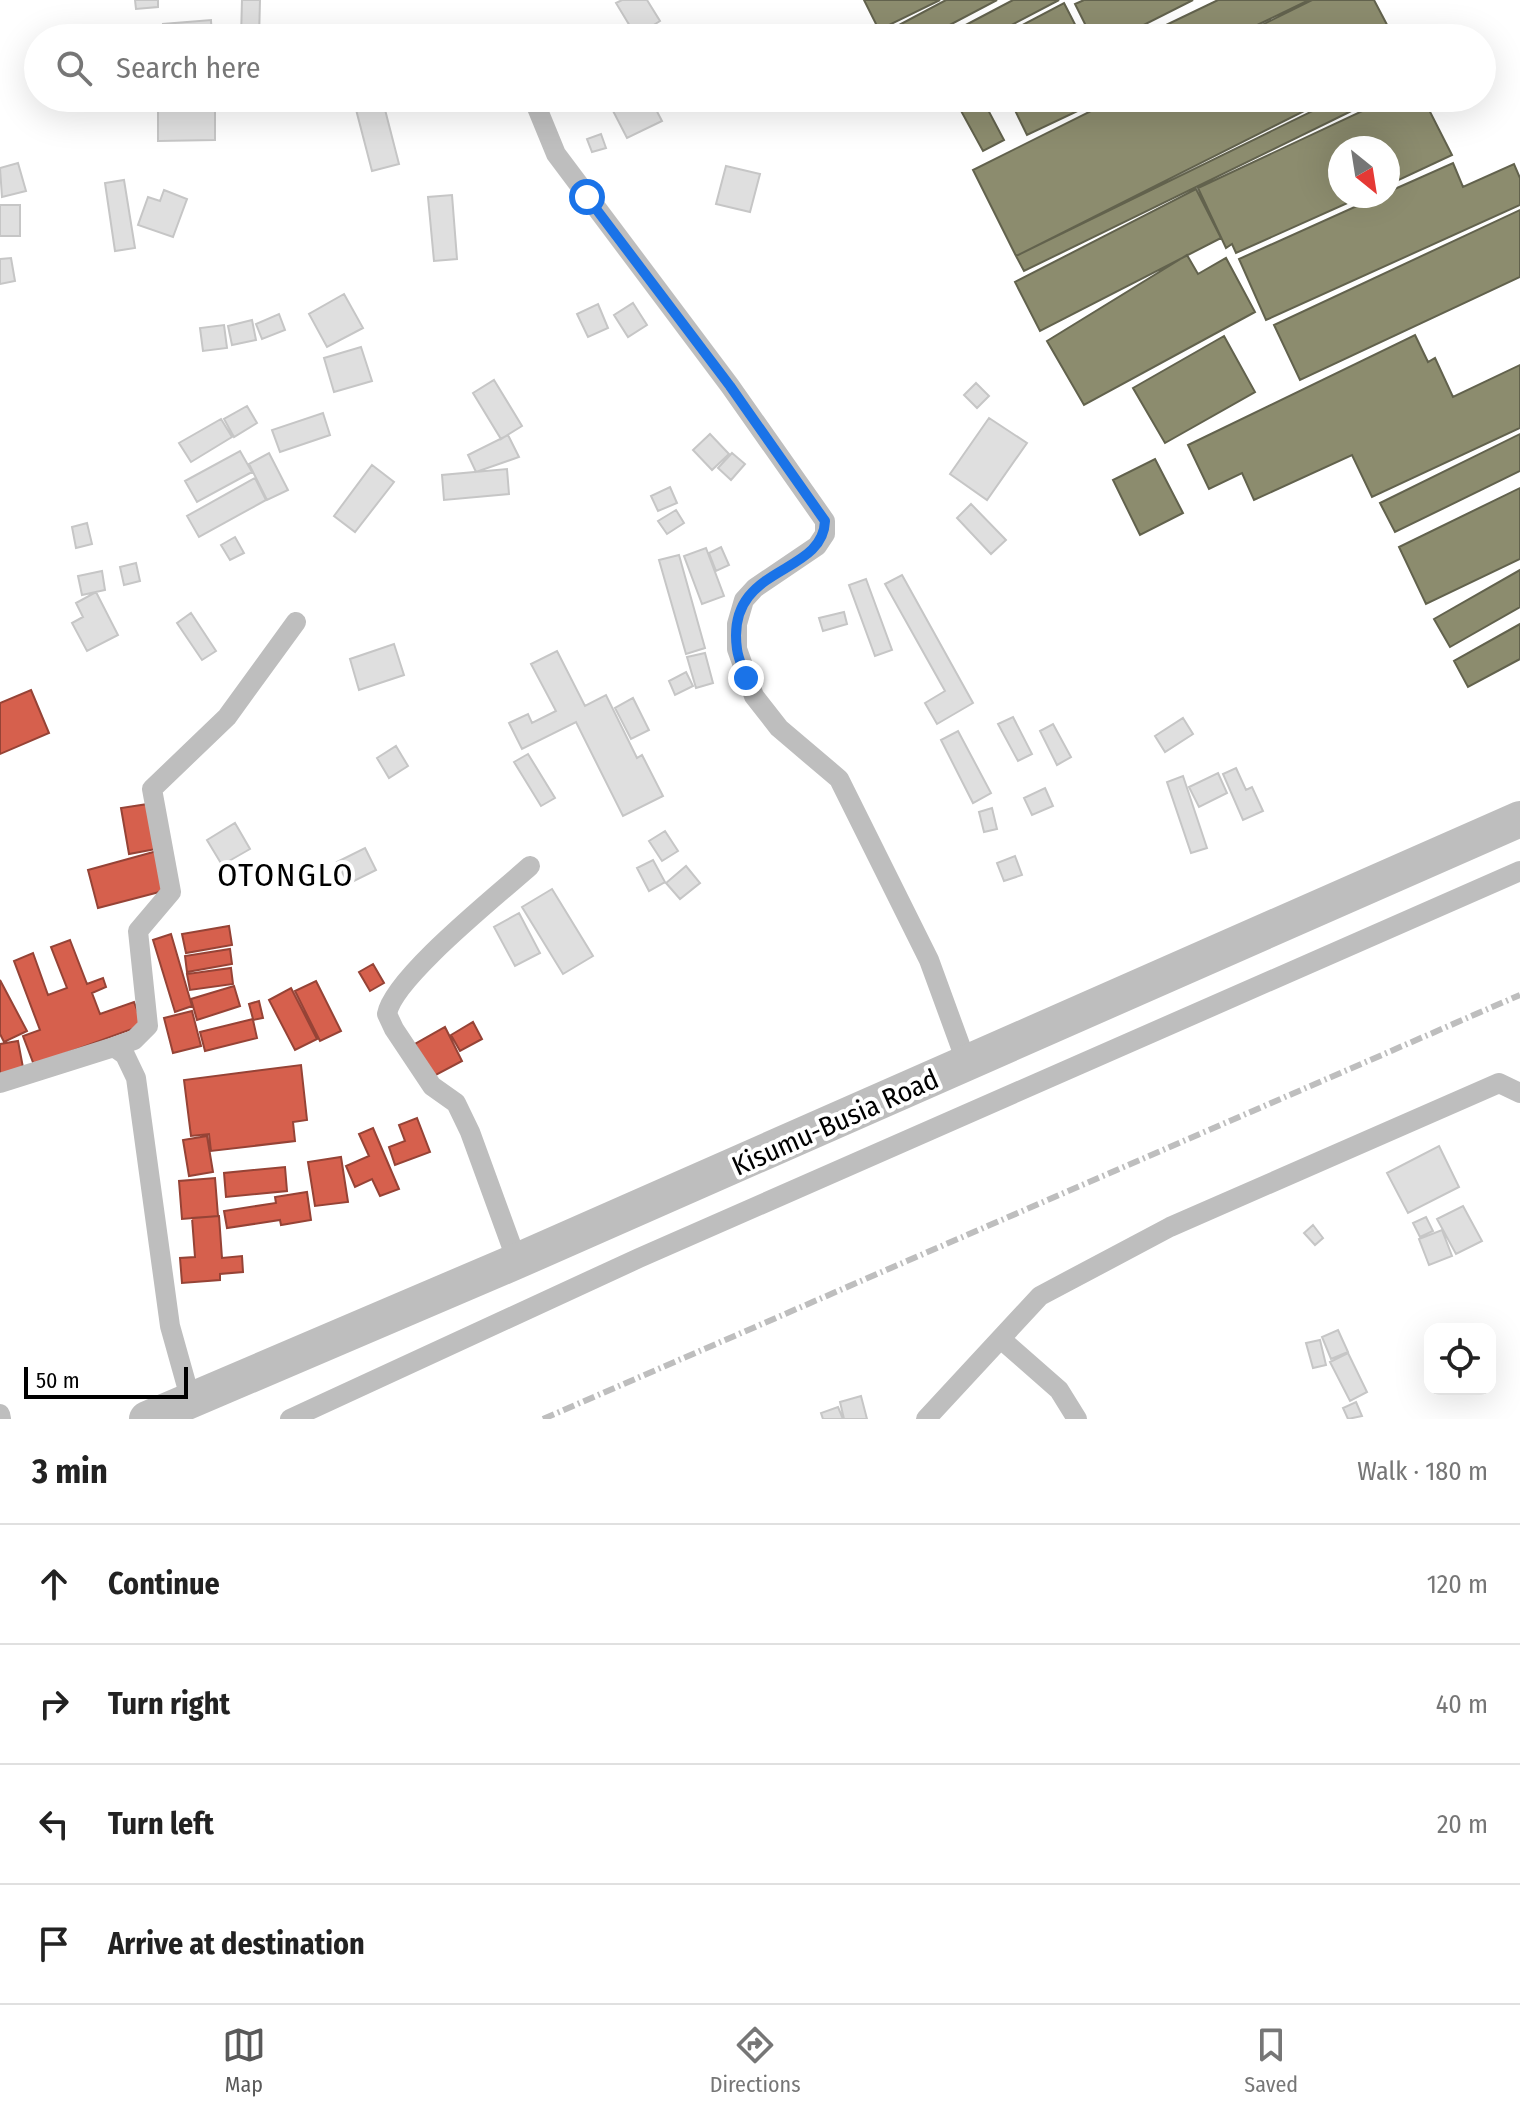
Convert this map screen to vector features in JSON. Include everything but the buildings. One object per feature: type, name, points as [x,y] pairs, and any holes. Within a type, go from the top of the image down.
[{"type":"highway","name":"Kisumu-Busia Road","points":[[147,1419],[517,1261],[1520,819]]},
{"type":"street","points":[[539,112],[556,154],[730,386],[825,521],[825,534],[817,546],[755,588],[744,600],[737,624],[737,649],[754,696],[779,728],[839,779],[929,960],[967,1064]]},
{"type":"street","points":[[0,1083],[134,1040],[148,1026],[138,931],[171,892],[152,789],[227,717],[296,622]]},
{"type":"street","points":[[517,1261],[470,1132],[456,1103],[432,1086],[387,1014],[393,996],[410,974],[530,866]]},
{"type":"street","points":[[290,1419],[639,1258],[1520,871]]},
{"type":"street","points":[[114,1047],[125,1055],[136,1078],[170,1326],[191,1401]]},
{"type":"street","points":[[926,1419],[1040,1296],[1170,1227],[1499,1083],[1520,1093]]},
{"type":"street","points":[[1002,1340],[1059,1390],[1077,1419]]},
{"type":"railway","points":[[543,1419],[1520,995]]},
{"type":"district","name":"OTONGLO","points":[[286,875]]},
{"type":"route","points":[[587,197],[730,386],[825,521],[825,534],[817,546],[755,588],[744,600],[737,624],[737,649],[746,678]]}]
